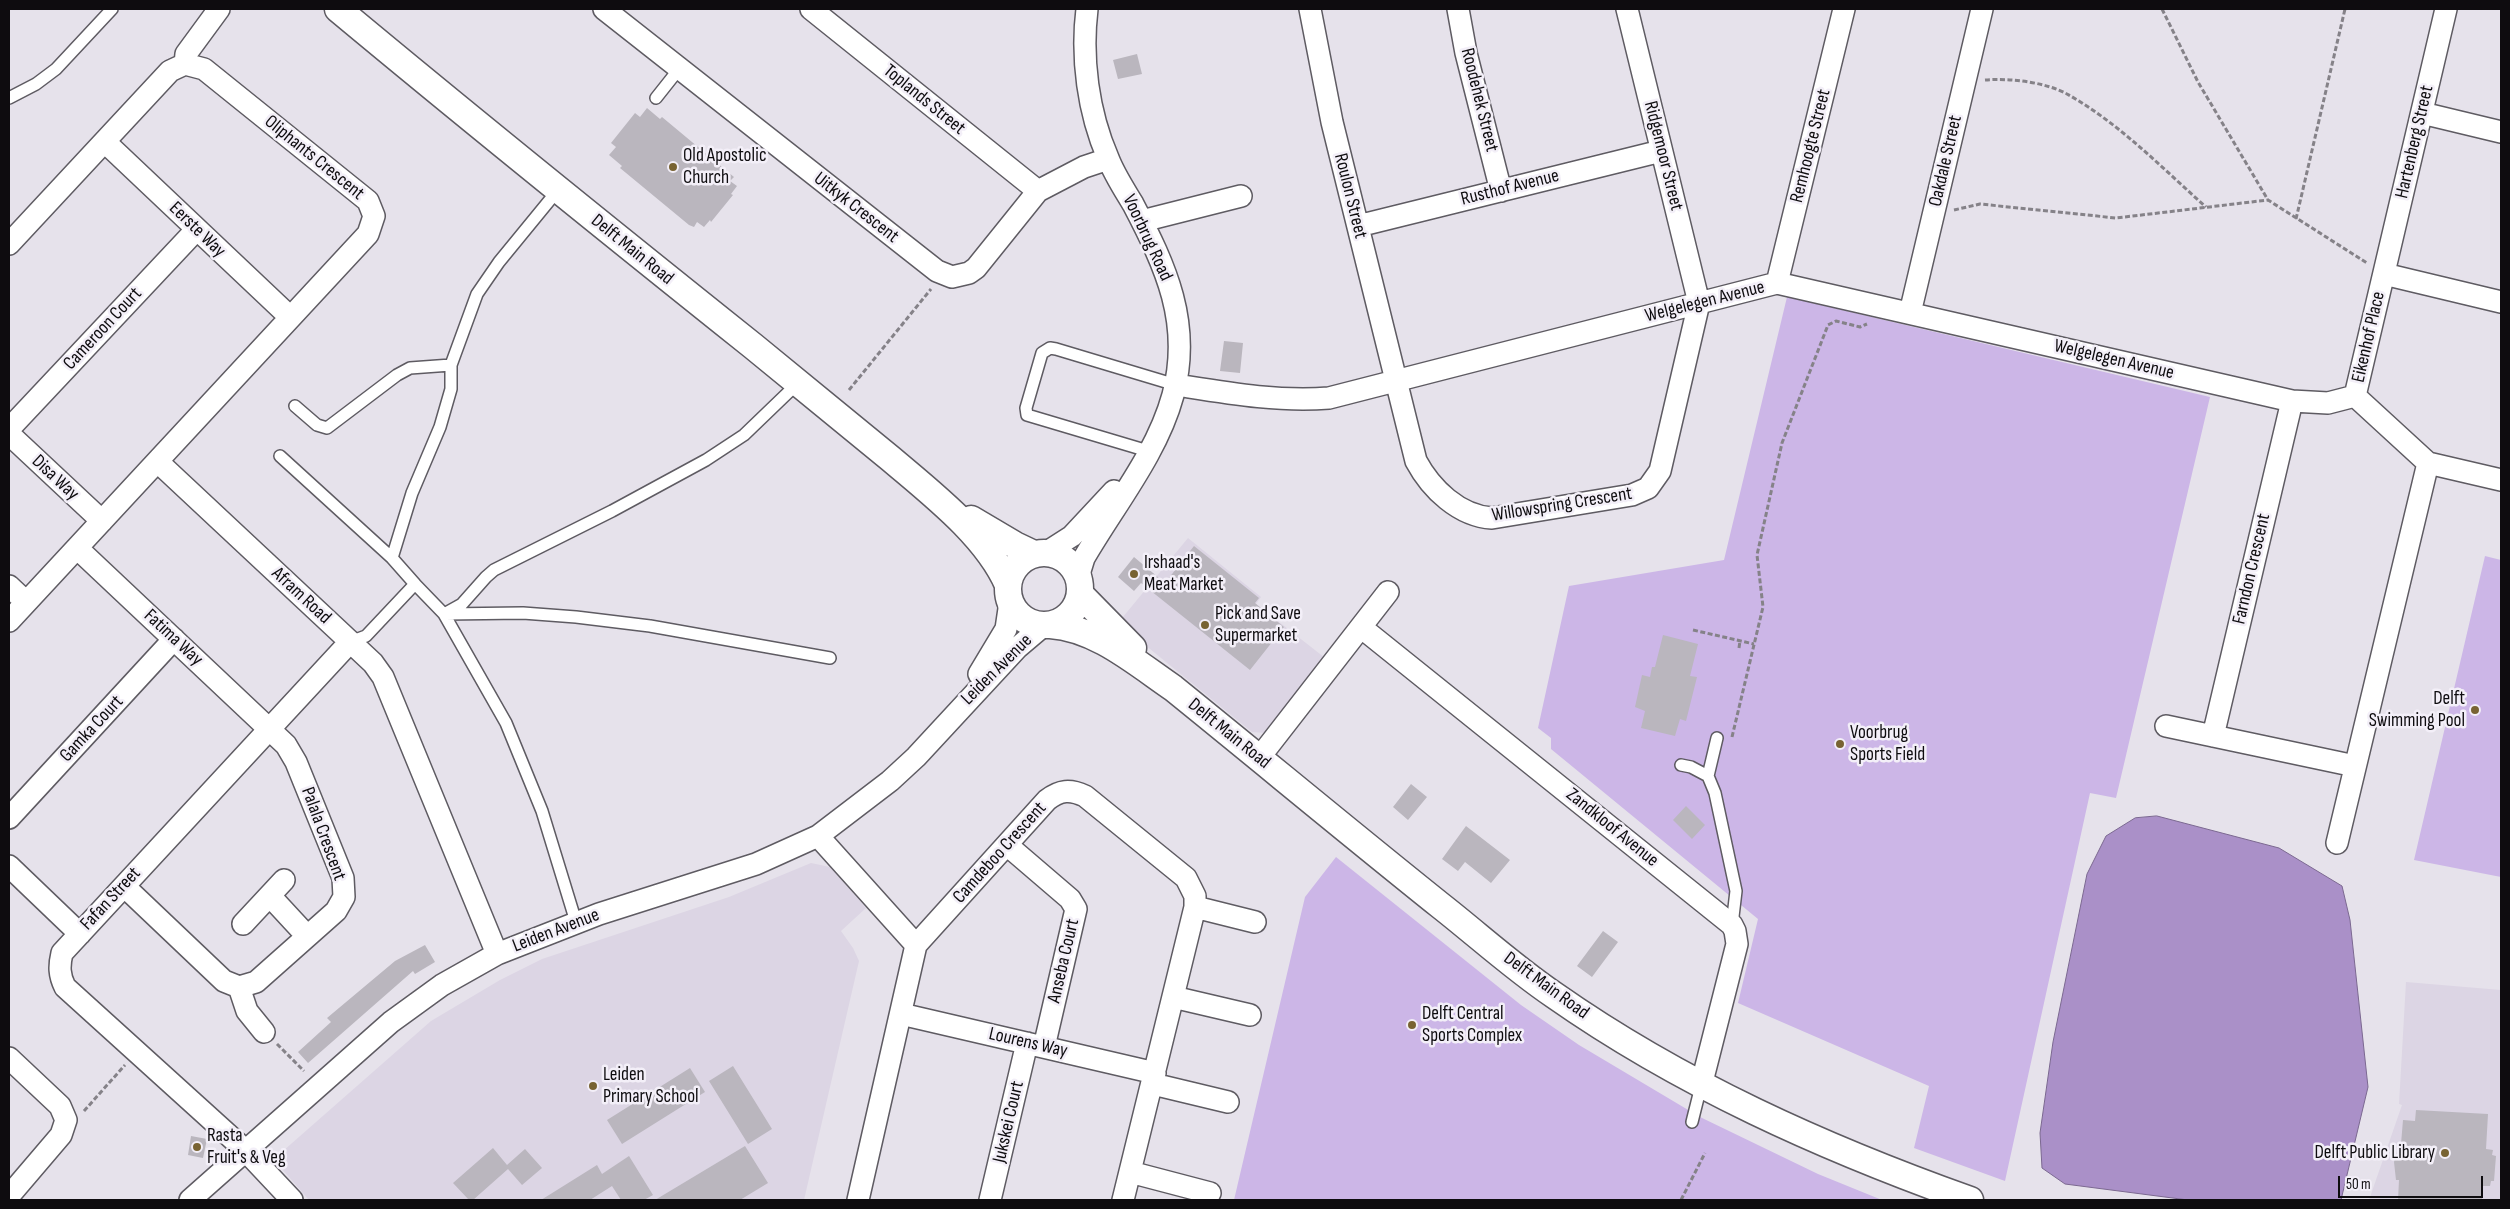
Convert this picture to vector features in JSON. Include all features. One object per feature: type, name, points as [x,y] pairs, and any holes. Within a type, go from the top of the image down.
[{"type":"street","points":[[9,244],[170,71],[185,64],[186,54],[219,9]]},
{"type":"street","name":"Delft Main Road","points":[[338,9],[927,489],[987,549],[1000,568],[1009,594]]},
{"type":"street","name":"Uitkyk Crescent","points":[[604,9],[937,271],[945,275],[961,276],[976,268],[1038,191],[1084,167],[1108,159]]},
{"type":"street","name":"Toplands Street","points":[[811,9],[1038,191]]},
{"type":"street","name":"Voorbrug Road","points":[[1080,588],[1080,572],[1084,558],[1145,458],[1165,418],[1176,385],[1180,354],[1176,304],[1163,266],[1142,221],[1108,159],[1098,128],[1088,80],[1085,38],[1087,9]]},
{"type":"street","name":"Roulon Street","points":[[1310,9],[1332,122],[1398,381]]},
{"type":"street","name":"Roodehek Street","points":[[1458,9],[1466,53],[1501,190]]},
{"type":"street","name":"Ridgemoor Street","points":[[1627,9],[1700,303]]},
{"type":"street","name":"Remhoogte Street","points":[[1777,283],[1844,9]]},
{"type":"street","name":"Oakdale Street","points":[[1910,313],[1982,9]]},
{"type":"street","name":"Hartenberg Street","points":[[2384,274],[2446,9]]},
{"type":"street","name":"Oliphants Crescent","points":[[158,462],[368,234],[374,223],[372,208],[368,201],[204,69],[185,64]]},
{"type":"street","points":[[2422,113],[2501,132]]},
{"type":"street","name":"Eerste Way","points":[[105,142],[290,317]]},
{"type":"street","name":"Rusthof Avenue","points":[[1358,226],[1662,151]]},
{"type":"street","points":[[1142,221],[1240,196]]},
{"type":"street","name":"Cameroon Court","points":[[9,429],[197,229]]},
{"type":"street","points":[[2384,274],[2501,302]]},
{"type":"street","name":"Eikenhof Place","points":[[2292,401],[2328,403],[2355,396],[2384,274]]},
{"type":"street","name":"Welgelegen Avenue","points":[[1176,385],[1264,398],[1298,400],[1329,398],[1777,283],[2292,401]]},
{"type":"street","name":"Willowspring Crescent","points":[[1398,381],[1404,415],[1416,461],[1423,473],[1440,492],[1470,514],[1492,518],[1632,495],[1648,488],[1660,471],[1700,303]]},
{"type":"street","points":[[2355,396],[2428,462],[2501,480]]},
{"type":"street","name":"Farndon Crescent","points":[[2213,736],[2292,401]]},
{"type":"street","name":"Disa Way","points":[[9,434],[102,521]]},
{"type":"street","name":"Voorbrug Road","points":[[1041,553],[1072,536],[1145,458]]},
{"type":"street","points":[[9,621],[158,462]]},
{"type":"street","name":"Afram Road","points":[[158,462],[373,663],[383,677],[497,954]]},
{"type":"street","points":[[2337,843],[2428,462]]},
{"type":"street","name":"Delft Main Road","points":[[927,489],[990,531],[1041,553]]},
{"type":"street","name":"Fatima Way","points":[[77,548],[269,729]]},
{"type":"street","points":[[1041,553],[1059,555],[1068,562],[1076,570],[1080,588],[1073,611],[1059,622],[1046,625],[1023,619],[1009,594],[1010,576],[1019,562],[1041,553]]},
{"type":"street","points":[[9,586],[26,602]]},
{"type":"street","name":"Delft Main Road","points":[[1080,588],[1173,688]]},
{"type":"street","points":[[1259,758],[1362,628],[1388,592]]},
{"type":"street","name":"Leiden Avenue","points":[[952,716],[1001,639],[1009,620],[1009,594]]},
{"type":"street","name":"Delft Main Road","points":[[1046,625],[1067,626],[1084,632],[1173,688],[1552,994],[1626,1042],[1701,1086],[1809,1136],[1915,1181],[1970,1200]]},
{"type":"street","name":"Leiden Avenue","points":[[190,1200],[245,1150],[417,1002],[497,954],[576,922],[756,864],[818,836],[890,780],[916,757],[952,716],[1026,639],[1046,625]]},
{"type":"street","name":"Zandkloof Avenue","points":[[1362,628],[1732,925]]},
{"type":"street","name":"Gamka Court","points":[[9,818],[174,639]]},
{"type":"street","name":"Fafan Street","points":[[292,1200],[245,1150],[66,987],[60,977],[62,953],[350,642]]},
{"type":"street","points":[[2166,726],[2355,766]]},
{"type":"street","name":"Palala Crescent","points":[[239,987],[256,982],[336,911],[344,897],[343,878],[296,762],[286,746],[269,729]]},
{"type":"street","name":"Camdeboo Crescent","points":[[916,945],[1047,800],[1060,792],[1077,792],[1085,796],[1186,878],[1195,896],[1195,907],[1123,1200]]},
{"type":"street","points":[[818,836],[916,945],[858,1200]]},
{"type":"street","name":"Anseba Court","points":[[1007,845],[1070,899],[1076,909],[1036,1045]]},
{"type":"street","points":[[9,866],[80,934]]},
{"type":"street","points":[[124,886],[224,981],[239,987],[247,1011],[264,1032]]},
{"type":"street","points":[[243,924],[277,888],[307,936]]},
{"type":"street","points":[[1195,907],[1255,922]]},
{"type":"street","points":[[1701,1086],[1737,944],[1735,930],[1732,925]]},
{"type":"street","points":[[1173,997],[1250,1015]]},
{"type":"street","name":"Lourens Way","points":[[901,1014],[1036,1045],[1154,1078]]},
{"type":"street","name":"Jukskei Court","points":[[990,1200],[1036,1045]]},
{"type":"street","points":[[9,1058],[60,1106],[66,1120],[61,1135],[9,1196]]},
{"type":"street","points":[[1154,1078],[1228,1102]]},
{"type":"street","points":[[1130,1172],[1210,1193]]},
{"type":"lane","points":[[9,98],[36,84],[56,69],[112,9]]},
{"type":"lane","points":[[656,98],[679,69]]},
{"type":"lane","points":[[392,558],[412,493],[440,427],[451,389],[451,365],[477,294],[499,262],[558,190]]},
{"type":"lane","points":[[1145,458],[1027,415],[1026,408],[1042,353],[1050,348],[1056,348],[1176,385]]},
{"type":"lane","points":[[295,406],[317,425],[327,428],[397,375],[410,368],[451,365]]},
{"type":"lane","points":[[444,614],[462,604],[494,570],[612,511],[706,460],[744,435],[798,383]]},
{"type":"lane","points":[[280,456],[392,558],[444,614],[506,723],[542,811],[576,922]]},
{"type":"lane","points":[[350,642],[366,636],[415,584]]},
{"type":"lane","points":[[444,614],[523,613],[576,617],[650,626],[830,658]]},
{"type":"lane","points":[[1717,740],[1708,776],[1715,794],[1736,891],[1732,925]]},
{"type":"lane","points":[[1681,765],[1691,767],[1708,776]]},
{"type":"lane","points":[[1692,1122],[1701,1086]]},
{"type":"path","points":[[2162,9],[2198,82],[2268,200],[2384,274]]},
{"type":"path","points":[[2296,219],[2345,9]]},
{"type":"path","points":[[1965,81],[2014,78],[2065,93],[2117,128],[2207,208]]},
{"type":"path","points":[[1933,214],[1980,204],[2116,218],[2268,200]]},
{"type":"path","points":[[849,390],[936,283]]},
{"type":"path","points":[[1717,740],[1730,746],[1763,607],[1757,555],[1782,442],[1828,325],[1836,321],[1860,327],[1865,326],[1868,322],[1872,304]]},
{"type":"path","points":[[1693,630],[1754,644]]},
{"type":"path","points":[[1739,648],[1740,641]]},
{"type":"path","points":[[264,1032],[308,1075]]},
{"type":"path","points":[[66,1120],[77,1119],[137,1052]]},
{"type":"path","points":[[1681,1200],[1705,1153]]},
{"type":"shaded area","name":"Voorbrug Sports Field","points":[[1787,297],[2210,397],[2116,798],[2090,793],[2005,1181],[1914,1148],[1929,1086],[1738,1003],[1758,919],[1551,749],[1551,738],[1538,728],[1569,586],[1724,560]]},
{"type":"shaded area","points":[[1188,538],[1261,597],[1256,604],[1329,661],[1267,733],[1252,732],[1118,623]]},
{"type":"shaded area","name":"Delft Swimming Pool","points":[[2485,556],[2501,560],[2501,877],[2414,860]]},
{"type":"shaded area","points":[[2157,816],[2279,848],[2342,886],[2350,920],[2368,1087],[2341,1200],[2188,1200],[2065,1184],[2042,1168],[2040,1133],[2053,1042],[2087,874],[2106,836],[2135,818]]},
{"type":"shaded area","name":"Delft Central Sports Complex","points":[[1336,857],[1521,1005],[1579,1045],[1700,1117],[1818,1174],[1882,1200],[1234,1200],[1305,897]]},
{"type":"shaded area","name":"Leiden Primary School","points":[[811,863],[830,867],[866,908],[841,931],[853,948],[859,961],[804,1200],[309,1200],[282,1169],[283,1151],[431,1021],[500,980],[542,959],[729,897]]},
{"type":"shaded area","points":[[2406,982],[2501,990],[2501,1200],[2369,1200],[2402,1105],[2399,1104]]},
{"type":"building","points":[[1137,54],[1142,74],[1118,79],[1113,60]]},
{"type":"building","name":"Old Apostolic Church","points":[[647,108],[660,119],[662,117],[734,177],[730,181],[737,186],[731,194],[733,195],[711,222],[710,220],[704,227],[697,222],[694,227],[689,225],[620,168],[622,166],[609,155],[616,147],[611,143],[635,113],[640,117]]},
{"type":"building","points":[[1224,341],[1243,343],[1240,373],[1220,371]]},
{"type":"building","points":[[1194,546],[1259,598],[1255,603],[1284,627],[1250,670],[1141,583],[1134,591],[1118,577],[1134,557],[1165,583]]},
{"type":"building","points":[[1663,635],[1698,644],[1690,676],[1697,677],[1686,721],[1680,719],[1675,736],[1641,728],[1645,711],[1635,707],[1642,675],[1650,677],[1652,667],[1655,667]]},
{"type":"building","points":[[1411,784],[1427,797],[1408,820],[1393,807]]},
{"type":"building","points":[[1686,806],[1705,825],[1692,839],[1673,820]]},
{"type":"building","points":[[1466,826],[1510,860],[1491,883],[1465,862],[1458,871],[1442,859]]},
{"type":"building","points":[[1603,931],[1618,942],[1592,977],[1577,966]]},
{"type":"building","points":[[425,945],[435,962],[415,974],[413,971],[308,1063],[298,1052],[331,1022],[327,1018],[395,961]]},
{"type":"building","points":[[733,1066],[772,1129],[748,1144],[709,1081]]},
{"type":"building","points":[[690,1068],[705,1092],[622,1144],[607,1120]]},
{"type":"building","name":"Delft Public Library","points":[[2416,1110],[2488,1114],[2486,1149],[2493,1150],[2492,1155],[2496,1156],[2494,1181],[2491,1181],[2490,1186],[2483,1186],[2482,1200],[2398,1200],[2399,1180],[2396,1180],[2394,1162],[2399,1144],[2401,1144],[2403,1120],[2415,1121]]},
{"type":"building","name":"Rasta Fruit's & Veg","points":[[191,1136],[207,1139],[203,1158],[188,1155]]},
{"type":"building","points":[[745,1146],[768,1183],[740,1200],[655,1200]]},
{"type":"building","points":[[493,1148],[507,1165],[525,1149],[542,1168],[522,1185],[508,1169],[473,1200],[469,1200],[453,1183]]},
{"type":"building","points":[[629,1156],[653,1195],[644,1200],[621,1200],[612,1186],[590,1200],[541,1200],[597,1165],[602,1174]]},
{"type":"place","name":"Old Apostolic Church","points":[[673,167]]},
{"type":"place","name":"Irshaad's Meat Market","points":[[1134,574]]},
{"type":"place","name":"Pick and Save Supermarket","points":[[1205,625]]},
{"type":"place","name":"Delft Swimming Pool","points":[[2475,710]]},
{"type":"place","name":"Voorbrug Sports Field","points":[[1840,744]]},
{"type":"place","name":"Delft Central Sports Complex","points":[[1412,1025]]},
{"type":"place","name":"Leiden Primary School","points":[[593,1086]]},
{"type":"place","name":"Rasta Fruit's & Veg","points":[[197,1147]]},
{"type":"place","name":"Delft Public Library","points":[[2445,1153]]}]
